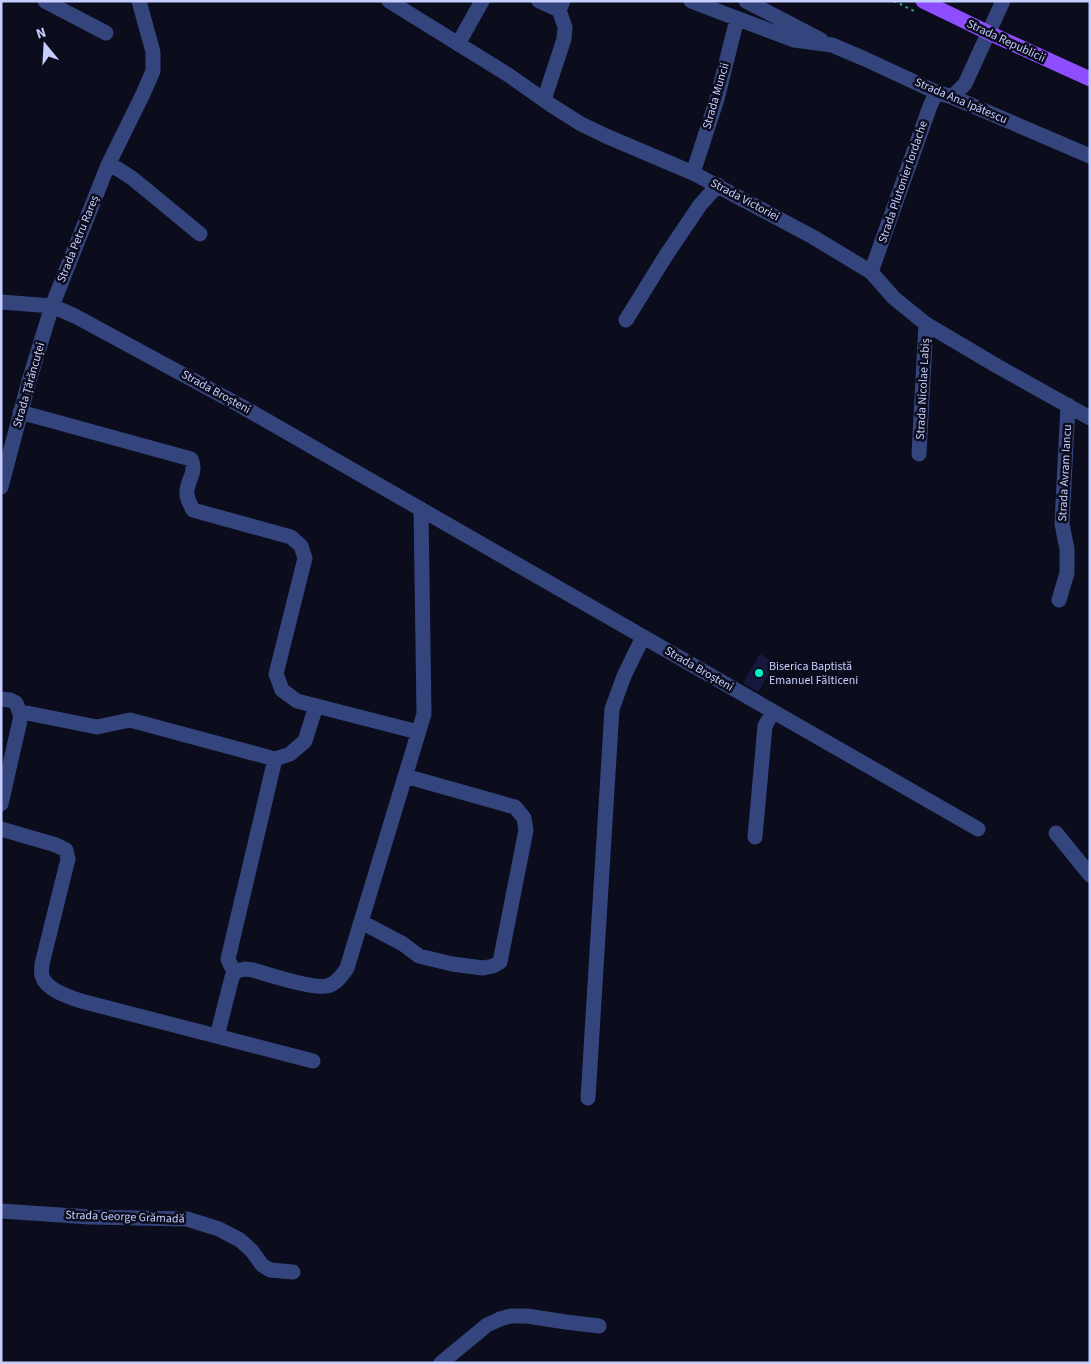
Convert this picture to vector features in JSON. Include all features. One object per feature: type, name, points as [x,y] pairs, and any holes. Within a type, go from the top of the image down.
[{"type":"main road","name":"Strada Republicii","points":[[923,1],[1090,79]]},
{"type":"street","points":[[44,1],[106,33]]},
{"type":"street","name":"Strada Petru Rareș","points":[[51,310],[108,165],[153,70],[153,52],[139,1]]},
{"type":"street","name":"Strada Victoriei","points":[[389,1],[510,76],[581,124],[693,173],[813,237],[871,272],[894,298],[926,324],[1090,418]]},
{"type":"street","points":[[458,44],[482,1]]},
{"type":"street","points":[[539,1],[561,6],[565,27],[564,39],[544,100]]},
{"type":"street","name":"Strada Ana Ipătescu","points":[[691,1],[794,40],[832,46]]},
{"type":"street","name":"Strada Ana Ipătescu","points":[[746,1],[832,46],[936,92],[952,97],[1090,156]]},
{"type":"street","points":[[952,97],[965,84],[1003,1]]},
{"type":"street","name":"Strada Muncii","points":[[693,173],[717,99],[737,19]]},
{"type":"street","name":"Strada Plutonier Iordache","points":[[871,272],[928,109],[936,92]]},
{"type":"street","points":[[108,165],[132,178],[200,234]]},
{"type":"street","points":[[626,320],[665,256],[700,205],[718,186]]},
{"type":"street","name":"Strada Broșteni","points":[[1,302],[75,316],[242,406],[978,829]]},
{"type":"street","name":"Strada Țărăncuței","points":[[1,487],[28,381],[51,310]]},
{"type":"street","name":"Strada Nicolae Labiș","points":[[919,454],[926,324]]},
{"type":"street","name":"Strada Avram Iancu","points":[[1060,600],[1067,573],[1067,550],[1062,524],[1068,405]]},
{"type":"street","points":[[20,412],[191,459],[193,470],[187,491],[193,510],[292,537],[301,546],[305,558],[276,674],[282,690],[297,701],[418,732]]},
{"type":"street","points":[[217,1036],[232,976],[236,971],[253,970],[314,986],[327,986],[342,976],[347,968],[424,714],[421,509]]},
{"type":"street","points":[[588,1098],[612,709],[624,676],[643,637]]},
{"type":"street","points":[[1,699],[16,703],[20,716],[1,804]]},
{"type":"street","points":[[20,716],[28,713],[97,727],[130,720],[275,759],[290,754],[305,741],[316,706]]},
{"type":"street","points":[[755,837],[765,726],[773,712]]},
{"type":"street","points":[[236,971],[228,959],[275,759]]},
{"type":"street","points":[[360,924],[369,926],[403,944],[418,956],[452,964],[484,968],[500,962],[526,830],[524,818],[515,807],[405,776]]},
{"type":"street","points":[[1,829],[56,845],[66,850],[68,859],[42,964],[42,976],[46,984],[64,995],[82,1001],[313,1061]]},
{"type":"street","points":[[1056,833],[1090,875]]},
{"type":"street","name":"Strada George Grămadă","points":[[1,1210],[90,1217],[187,1219],[219,1229],[240,1240],[252,1251],[262,1265],[270,1270],[293,1272]]},
{"type":"street","points":[[441,1363],[487,1325],[506,1317],[527,1316],[599,1326]]},
{"type":"building","name":"Biserica Baptistă Emanuel Fălticeni","points":[[760,654],[776,663],[758,692],[743,683]]},
{"type":"place","name":"Biserica Baptistă Emanuel Fălticeni","points":[[759,673]]}]
